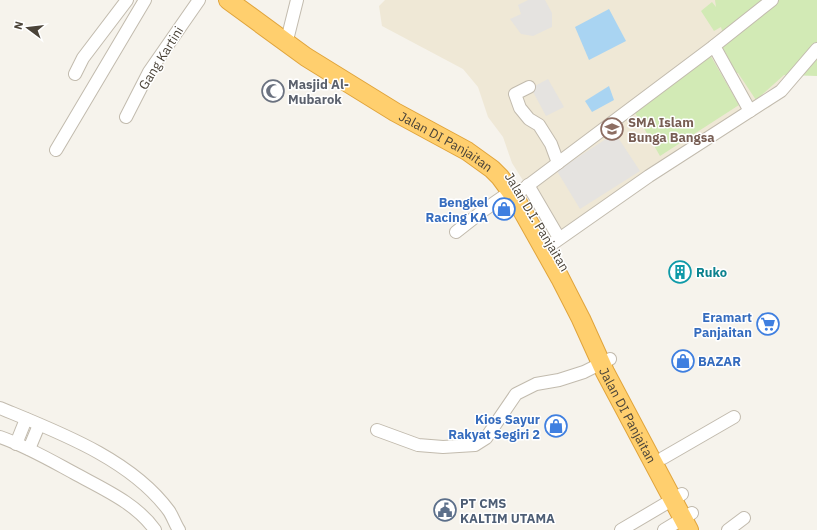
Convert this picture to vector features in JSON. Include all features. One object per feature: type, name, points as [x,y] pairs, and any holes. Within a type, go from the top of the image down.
[{"type":"highway","name":"Jalan DI Panjaitan","points":[[228,0],[287,38],[395,112],[459,146],[482,161],[518,191],[581,319],[606,362],[677,497],[688,521]]},
{"type":"highway","points":[[245,0],[287,38]]},
{"type":"highway","name":"Jalan D.I. Panjaitan","points":[[518,191],[538,211],[556,241],[606,362],[629,397],[663,458],[677,497]]},
{"type":"highway","points":[[688,521],[702,530]]},
{"type":"street","points":[[74,74],[83,58],[126,0]]},
{"type":"street","points":[[56,150],[145,0]]},
{"type":"street","name":"Gang Kartini","points":[[126,117],[150,72],[198,0]]},
{"type":"street","points":[[287,38],[297,0]]},
{"type":"street","points":[[456,232],[484,210],[518,191],[558,163],[714,46],[772,0]]},
{"type":"street","points":[[714,46],[750,111]]},
{"type":"street","points":[[556,241],[649,176],[781,91],[817,48]]},
{"type":"street","points":[[529,87],[514,94],[520,108],[529,119],[539,125],[551,144],[558,163]]},
{"type":"street","points":[[376,430],[418,445],[443,447],[474,445],[486,438],[516,394],[536,384],[559,380],[584,372],[606,362]]},
{"type":"street","points":[[0,408],[103,455],[125,468],[160,500],[170,512],[178,530]]},
{"type":"street","points":[[663,458],[734,417]]},
{"type":"street","points":[[16,444],[26,420]]},
{"type":"street","points":[[29,449],[39,425]]},
{"type":"street","points":[[0,436],[29,449],[102,488],[134,508],[144,516],[156,530]]},
{"type":"street","points":[[621,530],[677,497]]},
{"type":"street","points":[[728,530],[744,518]]},
{"type":"street","points":[[664,530],[688,521]]},
{"type":"shaded area","name":"SMA Islam Bunga Bangsa","points":[[385,0],[817,0],[817,59],[770,107],[739,121],[635,191],[563,244],[512,163],[503,137],[488,117],[478,87],[463,69],[382,26],[379,6]]},
{"type":"shaded area","points":[[528,0],[545,0],[552,13],[552,27],[533,36],[521,34],[510,19],[521,14],[518,5]]},
{"type":"shaded area","points":[[548,79],[564,107],[546,116],[531,88]]},
{"type":"shaded area","points":[[615,133],[640,171],[580,209],[557,171]]},
{"type":"green space","points":[[715,0],[817,0],[817,76],[784,75],[756,100],[738,73],[732,73],[728,57],[721,46],[725,42],[721,27],[714,31],[701,11],[712,2],[716,7]]},
{"type":"green space","points":[[709,53],[739,105],[660,156],[634,111]]},
{"type":"water","points":[[609,9],[626,41],[589,60],[575,27]]},
{"type":"water","points":[[609,86],[614,100],[592,112],[585,101]]},
{"type":"place","name":"Masjid Al- Mubarok","points":[[273,91]]},
{"type":"place","name":"SMA Islam Bunga Bangsa","points":[[612,129]]},
{"type":"place","name":"Bengkel Racing KA","points":[[504,209]]},
{"type":"place","name":"Ruko","points":[[680,272]]},
{"type":"place","name":"Eramart Panjaitan","points":[[768,324]]},
{"type":"place","name":"BAZAR","points":[[683,361]]},
{"type":"place","name":"Kios Sayur Rakyat Segiri 2","points":[[556,426]]},
{"type":"place","name":"PT CMS KALTIM UTAMA","points":[[445,510]]}]
